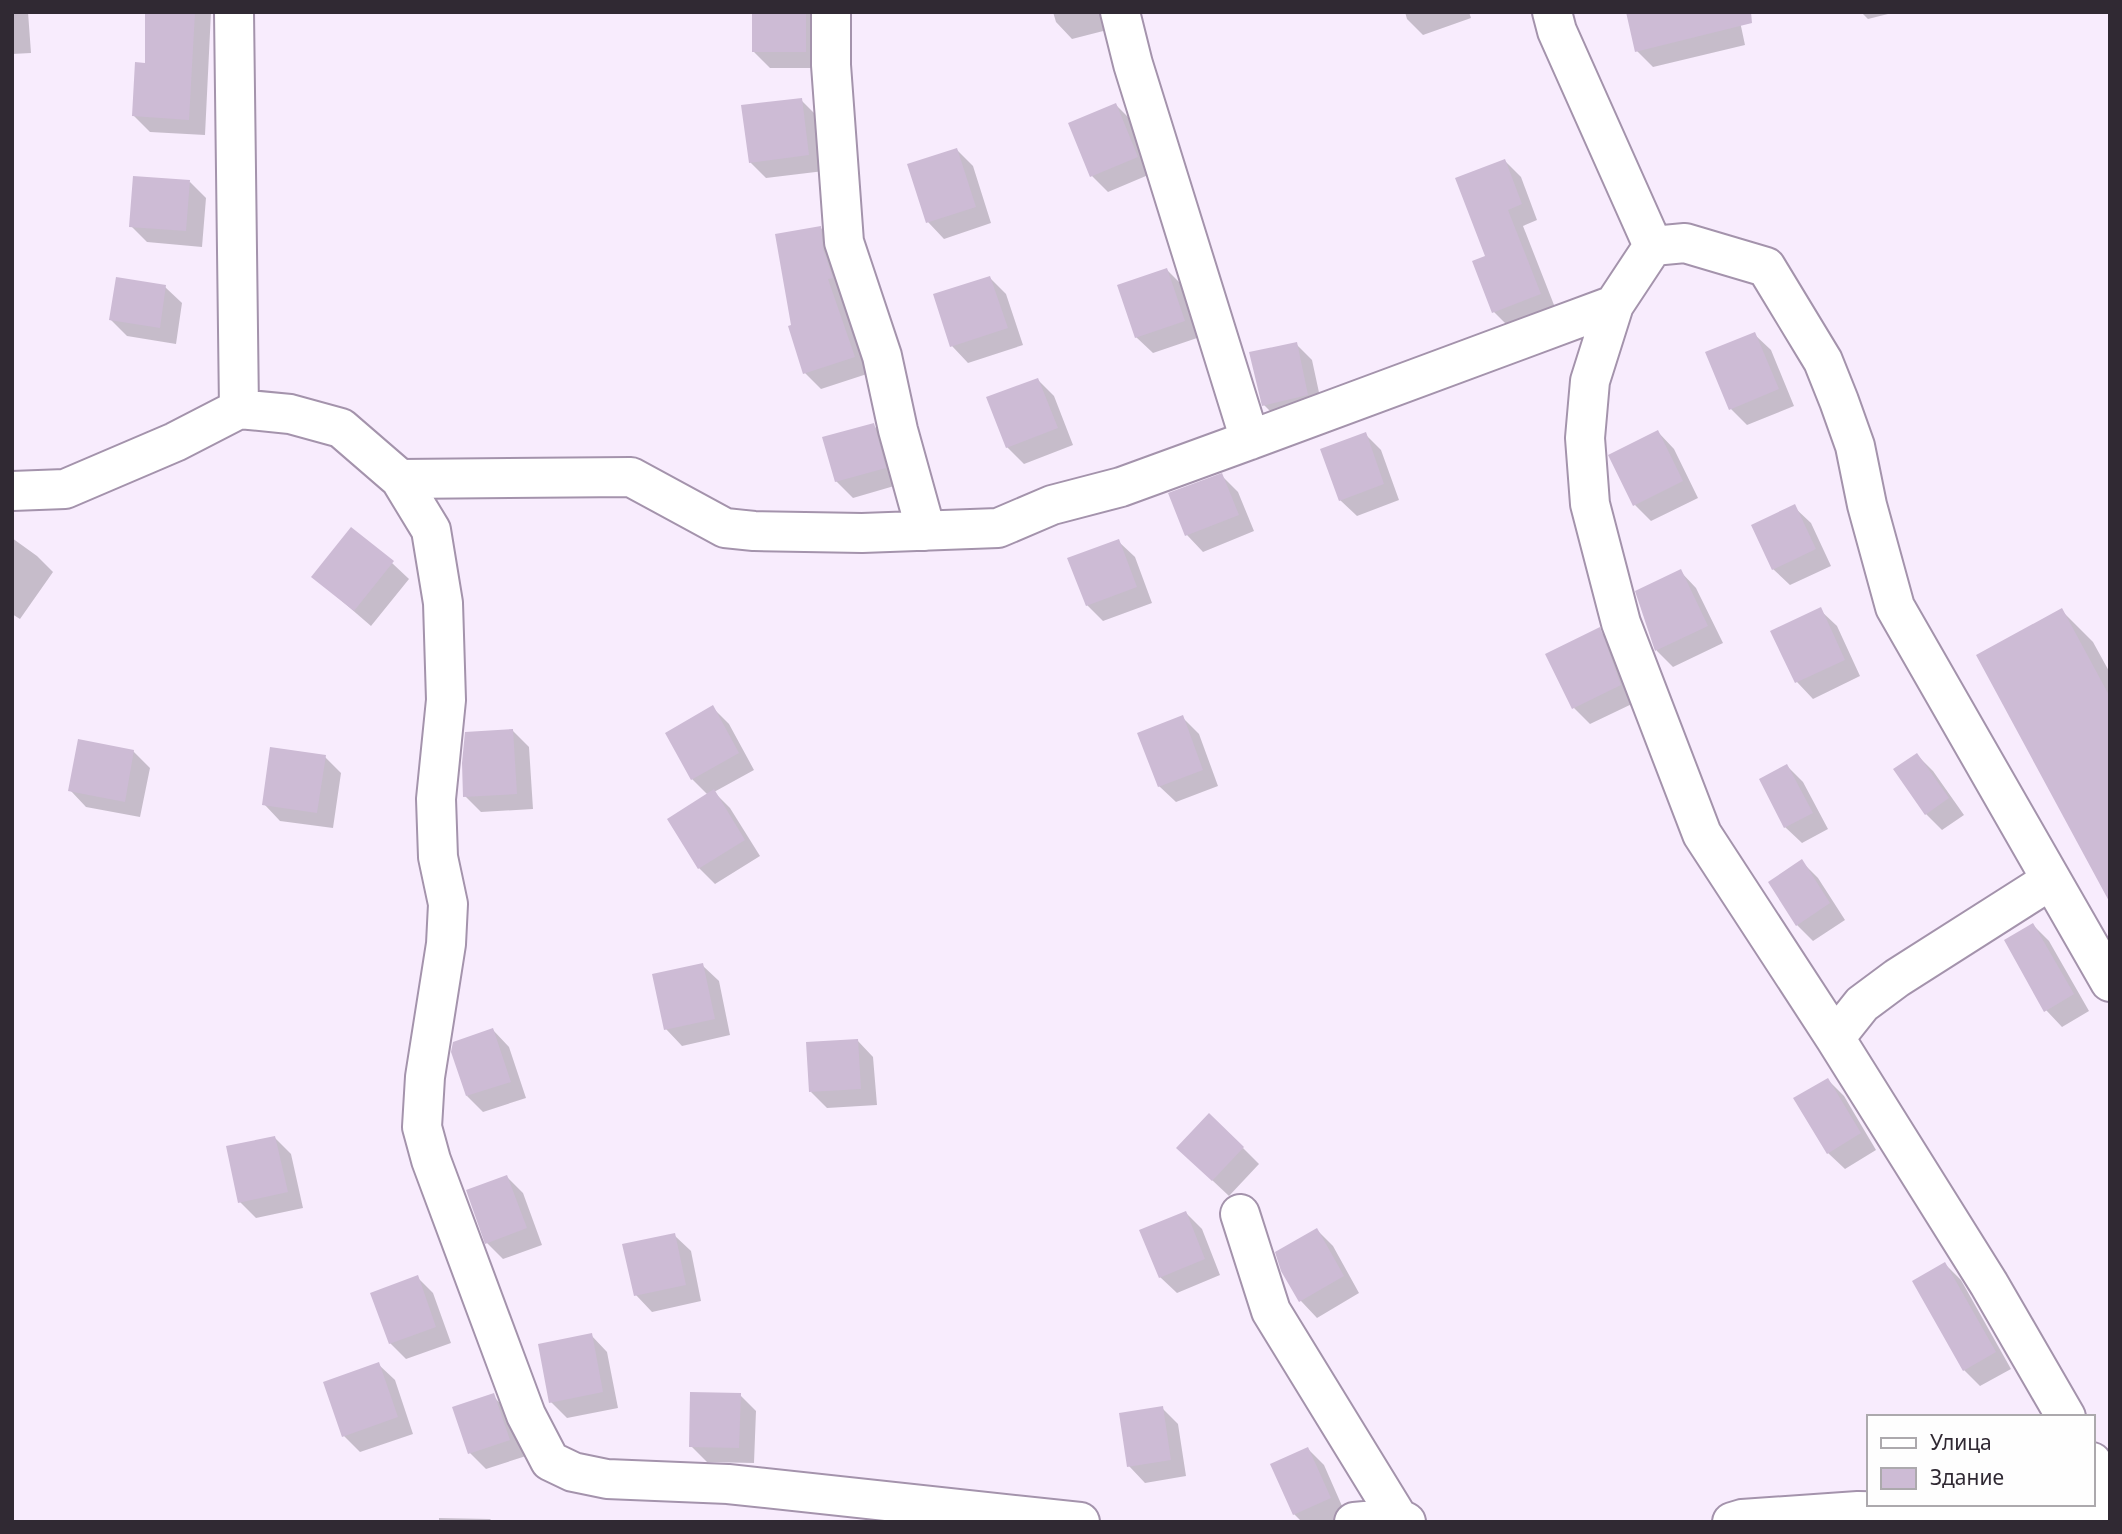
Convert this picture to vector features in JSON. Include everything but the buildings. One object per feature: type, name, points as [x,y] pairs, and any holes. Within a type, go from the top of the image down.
[{"type":"lane","points":[[234,12],[239,409]]},
{"type":"lane","points":[[831,12],[831,65],[844,242],[882,356],[898,429],[926,531]]},
{"type":"lane","points":[[1120,12],[1133,64],[1250,440]]},
{"type":"lane","points":[[1552,12],[1557,31],[1653,246]]},
{"type":"lane","points":[[1653,246],[1685,243],[1766,267],[1790,304],[1823,361],[1855,446],[1867,505],[1895,607],[2110,982]]},
{"type":"lane","points":[[1653,246],[1614,305],[1590,381],[1585,438],[1590,504],[1621,623],[1702,834],[1835,1038],[1989,1284],[2065,1415]]},
{"type":"lane","points":[[400,479],[631,477],[725,528],[862,533],[998,528],[1052,505],[1121,486],[1614,305]]},
{"type":"lane","points":[[12,491],[65,489],[175,442],[239,409],[290,414],[341,428],[400,479],[431,530],[443,603],[446,700],[436,799],[438,857],[447,904],[446,944],[425,1077],[422,1127],[431,1160],[526,1415],[550,1461],[573,1472],[607,1479],[728,1484],[1080,1522]]},
{"type":"lane","points":[[1835,1038],[1862,1004],[1897,978],[2051,880]]},
{"type":"lane","points":[[1240,1214],[1271,1311],[1402,1520],[1354,1522]]},
{"type":"lane","points":[[2094,1465],[2110,1492]]},
{"type":"lane","points":[[1732,1522],[1742,1519],[1858,1511],[2006,1514],[2110,1508]]}]
